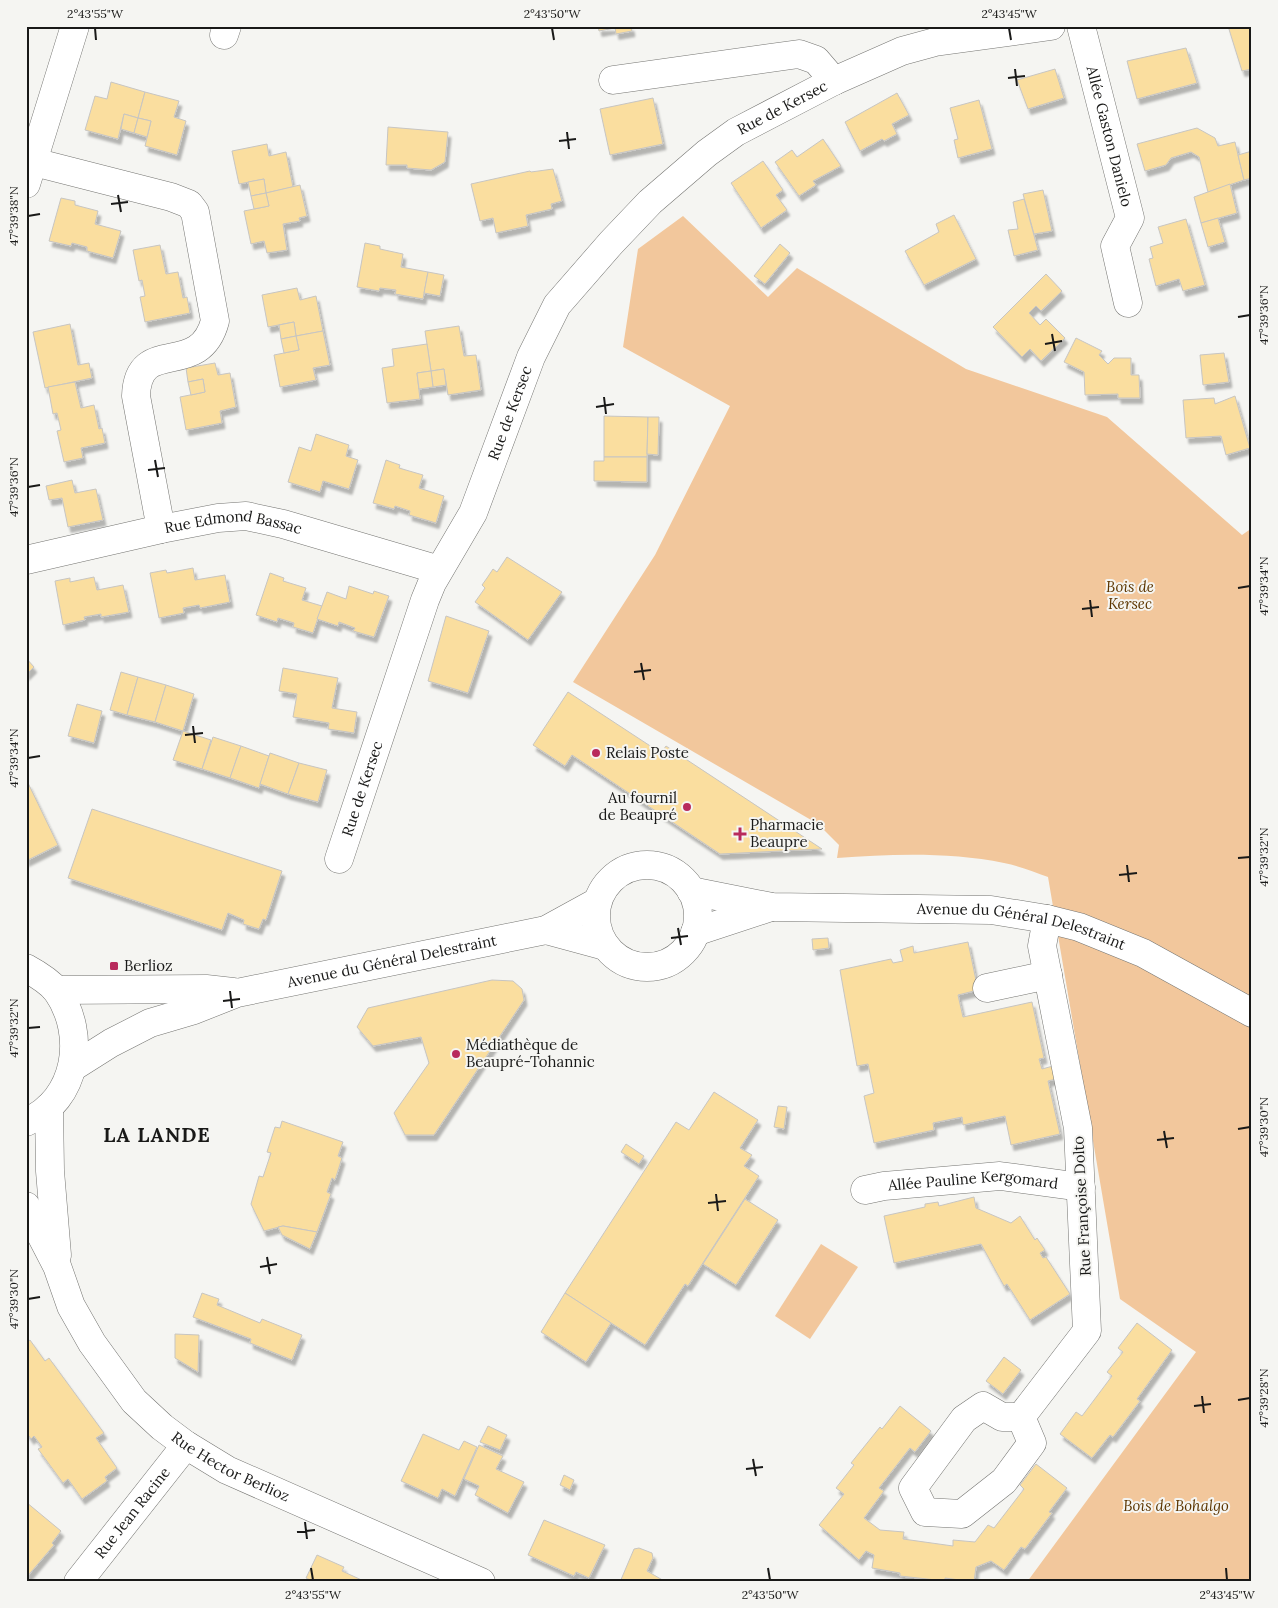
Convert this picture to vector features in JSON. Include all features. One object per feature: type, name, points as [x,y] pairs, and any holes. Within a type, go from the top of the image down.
[{"type":"street","points":[[75,26],[29,169],[170,197],[189,204],[196,212],[215,321],[212,333],[205,344],[196,351],[155,362],[145,368],[139,375],[136,385],[136,396],[160,529]]},
{"type":"street","name":"Rue de Kersec","points":[[339,859],[425,600],[438,573],[473,513],[531,357],[557,305],[650,202],[707,153],[736,132],[834,81],[918,46],[1051,26]]},
{"type":"street","name":"Allée Gaston Danielo","points":[[1082,26],[1130,218],[1115,246],[1128,302]]},
{"type":"street","name":"Rue de Kersec","points":[[613,80],[799,54],[816,60],[834,81]]},
{"type":"street","name":"Rue Edmond Bassac","points":[[26,560],[160,529],[218,518],[259,517],[429,567],[438,573]]},
{"type":"street","points":[[643,865],[666,868],[676,874],[691,891],[696,904],[698,918],[695,932],[689,945],[678,956],[664,964],[647,967],[630,965],[605,946],[598,932],[596,918],[597,902],[612,878],[632,867],[643,865]]},
{"type":"street","name":"Avenue du Général Delestraint","points":[[691,891],[772,907],[991,910],[1047,919],[1079,927],[1143,954],[1252,1013]]},
{"type":"street","name":"Avenue du Général Delestraint","points":[[73,1067],[111,1043],[150,1023],[194,1010],[237,993],[546,930],[597,902]]},
{"type":"street","name":"Avenue du Général Delestraint","points":[[695,932],[772,907]]},
{"type":"street","name":"Rue Françoise Dolto","points":[[1021,1418],[1087,1331],[1078,1128],[1042,946],[1047,919]]},
{"type":"street","name":"Avenue du Général Delestraint","points":[[546,930],[605,946]]},
{"type":"street","points":[[26,968],[41,976],[56,990],[70,1014],[75,1040],[73,1067],[64,1089],[49,1107],[26,1122]]},
{"type":"street","points":[[987,988],[1048,975]]},
{"type":"street","name":"Avenue du Général Delestraint","points":[[56,990],[206,989],[237,993]]},
{"type":"street","name":"Rue Hector Berlioz","points":[[49,1107],[50,1171],[58,1266]]},
{"type":"street","name":"Allée Pauline Kergomard","points":[[865,1190],[884,1186],[1000,1176],[1081,1187]]},
{"type":"street","name":"Rue Hector Berlioz","points":[[26,1206],[58,1266],[71,1306],[92,1343],[121,1385],[147,1414],[186,1445],[227,1470],[481,1582]]},
{"type":"street","name":"Rue Jean Racine","points":[[78,1582],[186,1445]]},
{"type":"green space","points":[[683,216],[768,297],[797,268],[966,369],[1107,417],[1242,535],[1252,528],[1252,1582],[1027,1582],[1196,1352],[1120,1299],[1048,877],[1010,864],[963,857],[900,855],[837,858],[839,845],[818,824],[573,682],[655,555],[730,406],[623,347],[638,249]]},
{"type":"green space","points":[[821,1244],[858,1267],[810,1339],[775,1316]]},
{"type":"building","points":[[598,26],[631,26],[632,31],[616,34],[615,28],[599,31]]},
{"type":"building","points":[[1228,26],[1252,26],[1252,69],[1242,71]]},
{"type":"building","points":[[1186,48],[1197,83],[1137,99],[1127,61]]},
{"type":"building","points":[[1055,69],[1064,98],[1028,109],[1017,80]]},
{"type":"building","points":[[111,82],[145,92],[138,118],[124,114],[118,139],[85,130],[95,96],[107,99]]},
{"type":"building","points":[[145,92],[179,101],[174,117],[186,121],[177,155],[145,146],[151,121],[138,118]]},
{"type":"building","points":[[897,93],[909,115],[892,124],[897,134],[884,141],[882,139],[860,151],[845,122]]},
{"type":"building","points":[[653,98],[663,144],[610,155],[600,109]]},
{"type":"building","points":[[979,100],[992,149],[958,158],[954,140],[958,139],[950,108]]},
{"type":"building","points":[[124,114],[138,118],[134,133],[121,129]]},
{"type":"building","points":[[138,118],[151,121],[147,137],[134,133]]},
{"type":"building","points":[[388,127],[448,132],[445,162],[431,170],[407,168],[407,165],[386,165]]},
{"type":"building","points":[[1197,128],[1215,138],[1218,146],[1235,142],[1244,180],[1208,192],[1199,157],[1191,152],[1171,158],[1166,165],[1145,171],[1137,144]]},
{"type":"building","points":[[823,139],[841,166],[813,181],[816,185],[799,196],[775,162],[792,150],[797,157]]},
{"type":"building","points":[[267,144],[269,156],[286,152],[293,187],[266,193],[264,179],[239,184],[232,151]]},
{"type":"building","points":[[1252,151],[1252,178],[1244,180],[1238,155]]},
{"type":"building","points":[[763,161],[783,190],[776,195],[787,210],[761,228],[731,183]]},
{"type":"building","points":[[553,169],[562,201],[551,204],[552,209],[526,215],[528,226],[496,233],[493,218],[480,221],[471,184],[530,171]]},
{"type":"building","points":[[264,179],[266,193],[251,196],[248,182]]},
{"type":"building","points":[[1230,184],[1237,213],[1201,223],[1194,197]]},
{"type":"building","points":[[300,185],[307,216],[299,218],[300,221],[283,224],[287,250],[267,253],[264,241],[251,244],[244,211],[269,206],[266,193]]},
{"type":"building","points":[[1043,190],[1052,231],[1034,234],[1023,194]]},
{"type":"building","points":[[266,193],[269,206],[254,209],[251,196]]},
{"type":"building","points":[[61,198],[75,201],[75,205],[98,211],[95,224],[121,231],[113,258],[87,251],[87,247],[72,243],[71,246],[49,241]]},
{"type":"building","points":[[1024,199],[1038,250],[1014,256],[1008,230],[1018,229],[1013,202]]},
{"type":"building","points":[[954,215],[976,259],[924,285],[905,251],[939,232],[936,224]]},
{"type":"building","points":[[1218,218],[1225,242],[1208,247],[1201,223]]},
{"type":"building","points":[[1186,219],[1205,285],[1183,291],[1179,279],[1156,286],[1149,259],[1153,258],[1150,247],[1163,243],[1158,227]]},
{"type":"building","points":[[365,243],[380,246],[380,249],[403,254],[401,267],[428,272],[423,299],[395,294],[396,290],[380,288],[379,291],[357,287]]},
{"type":"building","points":[[780,244],[790,253],[765,284],[754,276]]},
{"type":"building","points":[[160,245],[166,274],[178,272],[183,298],[187,297],[190,313],[145,322],[140,297],[145,296],[142,280],[139,281],[133,250]]},
{"type":"building","points":[[428,272],[444,275],[440,296],[424,293]]},
{"type":"building","points":[[1046,274],[1062,291],[1041,311],[1036,306],[1029,313],[1040,325],[1046,319],[1065,338],[1041,361],[1030,349],[1022,357],[993,327]]},
{"type":"building","points":[[297,288],[300,300],[316,296],[323,331],[296,336],[294,322],[268,327],[262,295]]},
{"type":"building","points":[[294,322],[296,336],[281,339],[279,325]]},
{"type":"building","points":[[70,324],[78,365],[89,363],[92,378],[45,388],[33,332]]},
{"type":"building","points":[[459,326],[464,356],[476,355],[481,390],[448,395],[444,369],[431,371],[425,331]]},
{"type":"building","points":[[323,331],[330,365],[313,368],[316,380],[280,387],[274,355],[299,350],[296,336]]},
{"type":"building","points":[[296,336],[299,350],[284,353],[281,339]]},
{"type":"building","points":[[1076,338],[1102,351],[1099,355],[1108,364],[1114,358],[1131,358],[1131,375],[1139,375],[1140,398],[1118,398],[1118,394],[1085,395],[1084,372],[1064,362]]},
{"type":"building","points":[[427,344],[431,371],[417,373],[420,399],[387,403],[382,368],[394,366],[392,349]]},
{"type":"building","points":[[1224,353],[1229,382],[1203,385],[1200,355]]},
{"type":"building","points":[[215,363],[218,375],[230,373],[236,407],[220,411],[222,423],[186,430],[180,397],[205,392],[203,379],[188,382],[186,368]]},
{"type":"building","points":[[444,369],[446,385],[433,387],[431,371]]},
{"type":"building","points":[[431,371],[433,387],[419,389],[417,373]]},
{"type":"building","points":[[203,379],[205,392],[191,395],[188,382]]},
{"type":"building","points":[[75,382],[81,408],[94,405],[99,429],[102,428],[105,443],[81,448],[83,458],[64,462],[57,431],[61,430],[57,413],[53,414],[48,387]]},
{"type":"building","points":[[1235,396],[1250,448],[1226,455],[1221,436],[1186,438],[1183,400],[1214,398],[1215,404]]},
{"type":"building","points":[[604,416],[648,417],[647,457],[604,457]]},
{"type":"building","points":[[648,417],[659,417],[658,455],[647,454]]},
{"type":"building","points":[[316,434],[349,445],[346,456],[358,460],[349,489],[323,481],[320,492],[288,482],[299,447],[311,451]]},
{"type":"building","points":[[604,457],[647,457],[647,482],[594,481],[594,461],[604,461]]},
{"type":"building","points":[[386,460],[400,465],[399,468],[423,475],[419,488],[444,496],[436,523],[409,515],[410,511],[395,506],[394,509],[373,503]]},
{"type":"building","points":[[72,480],[75,493],[96,489],[103,520],[68,527],[62,498],[49,500],[46,486]]},
{"type":"building","points":[[507,557],[562,592],[528,640],[475,602],[485,588],[482,585],[493,569],[497,572]]},
{"type":"building","points":[[193,568],[195,580],[225,575],[230,602],[200,608],[199,605],[183,608],[184,613],[159,618],[150,573],[166,570],[167,573]]},
{"type":"building","points":[[270,573],[284,578],[283,581],[306,588],[302,600],[322,606],[313,633],[293,627],[294,623],[278,618],[277,622],[256,615]]},
{"type":"building","points":[[94,577],[97,590],[123,585],[129,612],[101,617],[101,614],[84,617],[85,620],[63,625],[55,581],[70,578],[70,582]]},
{"type":"building","points":[[349,586],[373,594],[374,591],[389,596],[374,637],[353,631],[355,628],[339,622],[338,626],[317,619],[327,592],[346,599]]},
{"type":"building","points":[[446,616],[489,631],[468,693],[428,681]]},
{"type":"building","points":[[26,658],[34,667],[26,675]]},
{"type":"building","points":[[283,668],[338,678],[332,708],[357,712],[354,733],[328,729],[329,723],[293,717],[297,694],[279,691]]},
{"type":"building","points":[[121,672],[138,677],[127,715],[110,710]]},
{"type":"building","points":[[138,677],[166,685],[155,722],[127,715]]},
{"type":"building","points":[[166,685],[194,694],[183,731],[155,722]]},
{"type":"building","points":[[568,692],[661,753],[666,746],[822,849],[720,854],[572,755],[565,766],[533,745]]},
{"type":"building","points":[[77,704],[102,711],[94,743],[68,736]]},
{"type":"building","points":[[183,731],[211,740],[202,769],[173,760]]},
{"type":"building","points":[[213,737],[241,746],[230,778],[202,769]]},
{"type":"building","points":[[241,746],[269,756],[259,788],[230,778]]},
{"type":"building","points":[[270,753],[299,763],[288,794],[260,784]]},
{"type":"building","points":[[299,763],[327,770],[318,802],[288,794]]},
{"type":"building","points":[[28,783],[58,845],[26,861],[26,784]]},
{"type":"building","points":[[92,809],[282,871],[266,920],[263,919],[259,929],[243,924],[244,920],[228,913],[222,930],[68,878]]},
{"type":"building","points":[[828,938],[829,948],[813,950],[812,939]]},
{"type":"building","points":[[968,942],[978,990],[958,995],[963,1017],[1032,1002],[1044,1058],[1039,1059],[1042,1069],[1053,1066],[1056,1079],[1048,1081],[1060,1134],[1011,1145],[1005,1116],[963,1125],[962,1117],[933,1123],[934,1130],[874,1143],[864,1096],[874,1093],[868,1064],[857,1066],[840,970],[891,959],[893,963],[903,961],[900,950],[913,946],[914,953]]},
{"type":"building","name":"Médiathèque de Beaupré-Tohannic","points":[[492,980],[513,981],[522,989],[524,1000],[434,1135],[405,1135],[394,1113],[429,1063],[421,1037],[373,1046],[357,1027],[368,1008]]},
{"type":"building","points":[[714,1092],[758,1120],[740,1148],[752,1155],[744,1166],[759,1176],[688,1286],[685,1284],[645,1345],[565,1293],[676,1122],[689,1130]]},
{"type":"building","points":[[778,1106],[787,1107],[784,1129],[774,1127]]},
{"type":"building","points":[[282,1121],[343,1142],[338,1156],[342,1158],[335,1180],[332,1178],[327,1192],[331,1194],[317,1232],[283,1226],[264,1231],[251,1204],[259,1176],[263,1177],[271,1153],[267,1152],[275,1127],[280,1128]]},
{"type":"building","points":[[626,1144],[644,1156],[639,1164],[621,1152]]},
{"type":"building","points":[[974,1197],[976,1208],[1011,1223],[1020,1216],[1035,1240],[1037,1238],[1045,1250],[1040,1253],[1043,1258],[1046,1257],[1070,1294],[1030,1320],[1007,1284],[1004,1286],[981,1244],[894,1263],[884,1216],[925,1207],[925,1204],[938,1202],[939,1206]]},
{"type":"building","points":[[745,1199],[778,1220],[736,1285],[703,1264]]},
{"type":"building","points":[[283,1226],[317,1232],[310,1249],[282,1235],[278,1227]]},
{"type":"building","points":[[202,1293],[219,1299],[217,1305],[260,1323],[262,1319],[302,1335],[292,1360],[250,1343],[251,1339],[193,1317]]},
{"type":"building","points":[[565,1293],[611,1323],[586,1362],[541,1332]]},
{"type":"building","points":[[1137,1323],[1172,1350],[1137,1399],[1140,1401],[1113,1437],[1110,1435],[1092,1458],[1060,1434],[1076,1412],[1082,1416],[1112,1376],[1107,1372],[1123,1352],[1118,1348]]},
{"type":"building","points":[[175,1334],[199,1335],[198,1372],[175,1358]]},
{"type":"building","points":[[30,1340],[45,1361],[49,1358],[104,1433],[96,1438],[117,1468],[105,1477],[107,1481],[82,1499],[68,1479],[63,1483],[38,1449],[42,1447],[34,1436],[31,1439],[26,1432],[26,1343]]},
{"type":"building","points":[[1004,1357],[1021,1370],[1003,1394],[986,1381]]},
{"type":"building","points":[[900,1406],[931,1431],[915,1452],[910,1448],[879,1488],[884,1491],[864,1518],[880,1530],[904,1532],[903,1539],[953,1546],[953,1540],[975,1542],[988,1525],[994,1528],[1024,1489],[1020,1485],[1036,1464],[1067,1488],[1049,1512],[1052,1513],[1025,1549],[1021,1547],[1004,1570],[991,1561],[976,1567],[974,1582],[945,1578],[945,1581],[900,1576],[900,1573],[872,1568],[874,1555],[866,1551],[859,1560],[819,1525],[844,1494],[836,1488],[854,1465],[851,1463]]},
{"type":"building","points":[[488,1426],[507,1435],[500,1450],[480,1442]]},
{"type":"building","points":[[423,1434],[459,1450],[464,1441],[477,1447],[455,1496],[442,1489],[438,1498],[401,1481]]},
{"type":"building","points":[[479,1445],[503,1456],[496,1469],[524,1482],[508,1513],[475,1495],[479,1486],[464,1479]]},
{"type":"building","points":[[564,1475],[574,1480],[570,1490],[560,1485]]},
{"type":"building","points":[[26,1502],[61,1531],[52,1543],[54,1545],[26,1578]]},
{"type":"building","points":[[544,1520],[605,1545],[589,1578],[576,1572],[574,1576],[528,1555]]},
{"type":"building","points":[[639,1548],[652,1553],[653,1558],[647,1571],[666,1582],[620,1582],[634,1549]]},
{"type":"building","points":[[317,1555],[344,1567],[342,1571],[366,1582],[314,1582],[306,1578]]},
{"type":"place","name":"Relais Poste","points":[[596,753]]},
{"type":"place","name":"Au fournil de Beaupré","points":[[687,807]]},
{"type":"place","name":"Pharmacie Beaupre","points":[[740,834]]},
{"type":"place","name":"Berlioz","points":[[114,966]]},
{"type":"place","name":"Médiathèque de Beaupré-Tohannic","points":[[456,1054]]},
{"type":"district","name":"LA LANDE","points":[[157,1135]]},
{"type":"park label","name":"Bois de Kersec","points":[[1130,596]]},
{"type":"park label","name":"Bois de Bohalgo","points":[[1176,1506]]}]
